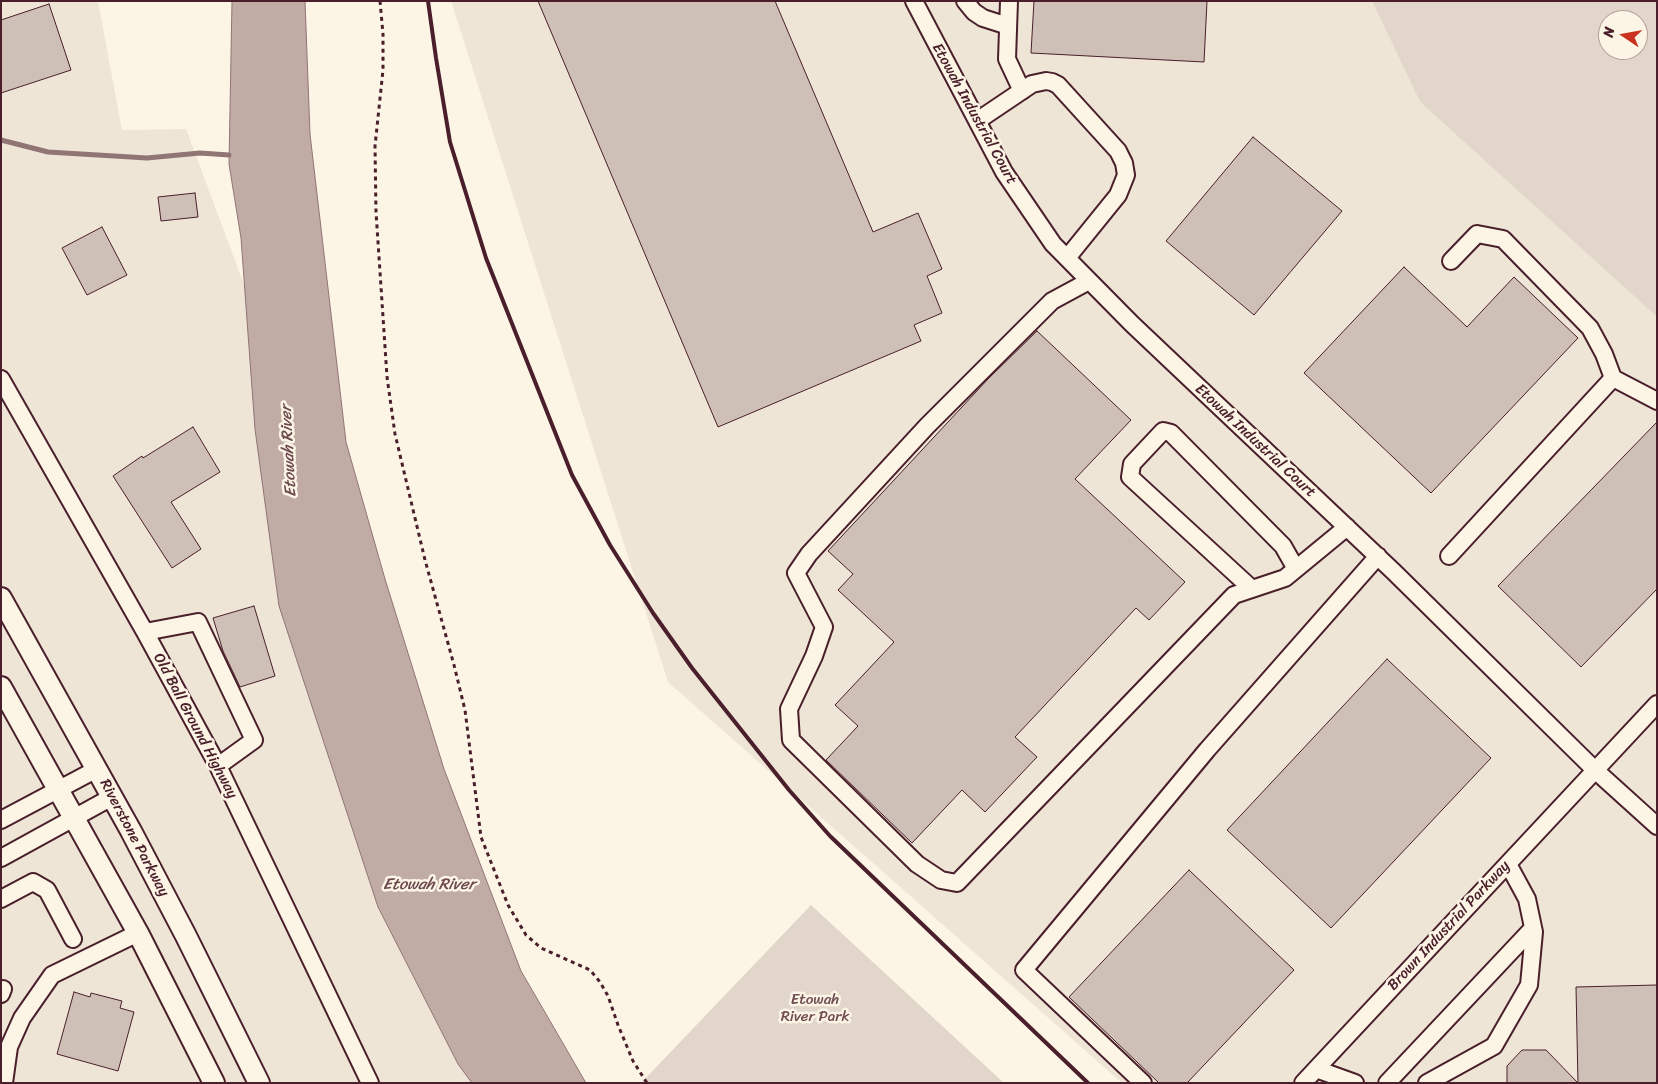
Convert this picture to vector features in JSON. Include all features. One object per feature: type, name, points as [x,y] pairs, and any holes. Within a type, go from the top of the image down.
[{"type":"main road","name":"Riverstone Parkway","points":[[1,598],[186,936],[259,1083]]},
{"type":"main road","points":[[1,687],[138,934],[214,1083]]},
{"type":"street","name":"Etowah Industrial Court","points":[[914,1],[1004,172],[1053,244],[1132,324],[1378,556],[1595,770],[1657,826]]},
{"type":"street","points":[[966,1],[974,12],[983,18],[1008,26]]},
{"type":"street","points":[[1010,1],[1007,59],[1022,91]]},
{"type":"street","points":[[977,121],[1032,84],[1052,82],[1058,85],[1118,151],[1124,164],[1126,175],[1118,196],[1067,258]]},
{"type":"street","points":[[1451,261],[1477,234],[1503,238],[1590,328],[1604,354],[1613,378],[1657,402]]},
{"type":"street","points":[[1089,281],[1052,301],[927,426],[809,554],[796,573],[824,627],[814,656],[789,709],[792,740],[917,864],[940,880],[957,883],[1234,595],[1285,578],[1347,527]]},
{"type":"street","name":"Old Ball Ground Highway","points":[[1,378],[145,632],[218,766],[370,1083]]},
{"type":"street","points":[[1450,556],[1613,378]]},
{"type":"street","points":[[1252,589],[1130,477],[1132,464],[1163,431],[1171,433],[1283,546],[1296,569]]},
{"type":"street","points":[[1143,1083],[1024,970],[1207,750],[1378,556]]},
{"type":"street","points":[[145,632],[198,622],[254,740],[218,766]]},
{"type":"street","points":[[1595,770],[1657,704]]},
{"type":"street","points":[[1,820],[96,769]]},
{"type":"street","name":"Brown Industrial Parkway","points":[[1303,1083],[1595,770]]},
{"type":"street","points":[[1,858],[112,798]]},
{"type":"street","points":[[1427,1083],[1494,1046],[1529,985],[1533,928],[1527,899],[1508,864]]},
{"type":"street","points":[[1,899],[33,882],[47,890],[73,939]]},
{"type":"street","points":[[1387,1083],[1533,928]]},
{"type":"street","points":[[4,1083],[9,1047],[12,1040],[22,1018],[52,975],[138,934]]},
{"type":"street","points":[[1316,1069],[1355,1083]]},
{"type":"path","points":[[380,1],[383,34],[383,70],[375,146],[376,212],[387,377],[395,434],[425,560],[465,710],[481,837],[508,905],[526,935],[541,948],[590,970],[600,982],[608,996],[633,1061],[647,1083]]},
{"type":"shaded area","points":[[1,1],[98,1],[122,130],[186,129],[542,1083],[1,1083]]},
{"type":"shaded area","points":[[451,1],[1372,1],[1420,102],[1657,317],[1657,1083],[1122,1083],[668,682]]},
{"type":"green space","points":[[1372,1],[1657,1],[1657,317],[1420,102]]},
{"type":"green space","name":"Etowah River Park","points":[[811,905],[1004,1083],[641,1083]]},
{"type":"water","name":"Etowah River","points":[[232,1],[305,1],[310,134],[346,442],[385,579],[444,769],[521,971],[586,1083],[472,1083],[458,1064],[378,907],[279,606],[255,429],[241,238],[229,164]]},
{"type":"building","points":[[538,1],[775,1],[873,232],[918,213],[942,269],[927,276],[942,313],[914,325],[921,341],[718,427]]},
{"type":"building","points":[[1034,1],[1207,1],[1204,62],[1031,53]]},
{"type":"building","points":[[49,4],[71,70],[1,93],[1,20]]},
{"type":"building","points":[[1253,137],[1342,211],[1254,315],[1166,241]]},
{"type":"building","points":[[195,193],[198,217],[161,221],[158,197]]},
{"type":"building","points":[[102,227],[127,275],[87,295],[62,248]]},
{"type":"building","points":[[1404,267],[1467,327],[1514,277],[1578,338],[1431,493],[1304,373]]},
{"type":"building","points":[[1037,331],[1131,420],[1075,479],[1185,582],[1149,620],[1136,608],[1015,737],[1037,757],[985,812],[962,790],[912,843],[826,760],[858,726],[835,705],[894,642],[838,590],[853,574],[828,551],[988,379]]},
{"type":"building","points":[[1657,422],[1657,589],[1581,667],[1498,586]]},
{"type":"building","points":[[193,427],[220,472],[171,502],[201,549],[172,568],[113,476],[142,456],[143,458]]},
{"type":"building","points":[[254,606],[275,676],[240,687],[223,651],[213,618]]},
{"type":"building","points":[[1387,659],[1491,758],[1331,928],[1227,830]]},
{"type":"building","points":[[1189,870],[1294,970],[1187,1083],[1159,1083],[1069,997]]},
{"type":"building","points":[[1657,985],[1657,1083],[1578,1083],[1576,987]]},
{"type":"building","points":[[74,992],[90,997],[91,993],[122,1001],[120,1008],[134,1012],[118,1071],[57,1054]]},
{"type":"building","points":[[1522,1050],[1546,1050],[1578,1083],[1507,1083],[1507,1066]]},
{"type":"waterway","points":[[1,140],[48,152],[147,158],[200,153],[229,155]]},
{"type":"railway","points":[[428,1],[450,142],[486,258],[572,475],[610,545],[653,613],[692,668],[789,790],[830,836],[1088,1083]]}]
